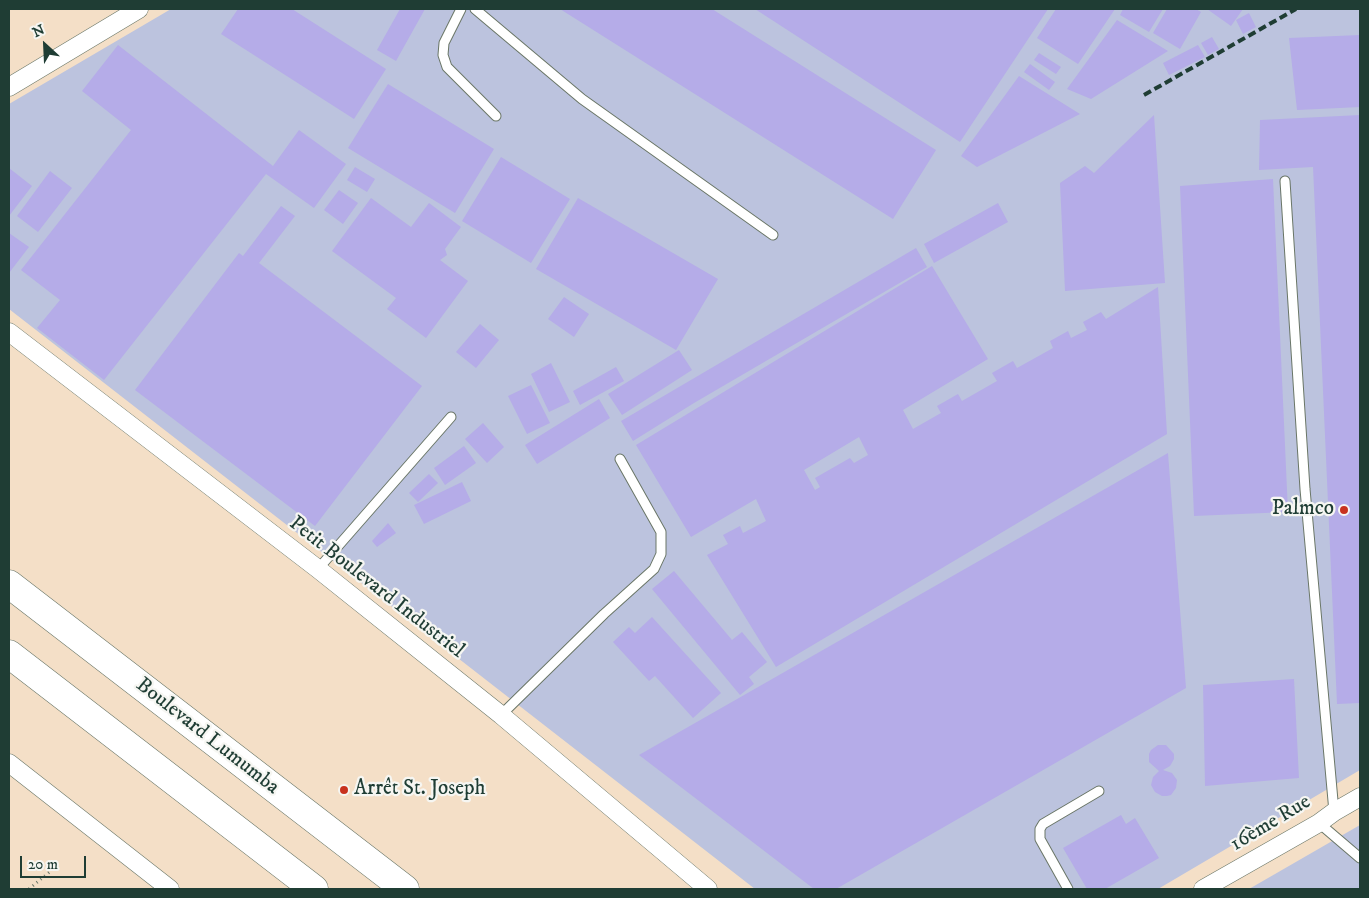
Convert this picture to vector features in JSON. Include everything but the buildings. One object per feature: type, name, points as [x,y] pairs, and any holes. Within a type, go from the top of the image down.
[{"type":"highway","name":"Boulevard Lumumba","points":[[9,584],[405,889]]},
{"type":"highway","points":[[9,654],[314,889]]},
{"type":"street","points":[[9,87],[139,9]]},
{"type":"street","name":"Petit Boulevard Industriel","points":[[9,332],[318,569],[501,715],[708,889]]},
{"type":"street","points":[[9,763],[170,889]]},
{"type":"street","name":"16ème Rue","points":[[1204,889],[1319,823],[1360,797]]},
{"type":"lane","points":[[462,9],[444,43],[443,56],[447,67],[496,116]]},
{"type":"lane","points":[[475,9],[582,99],[773,235]]},
{"type":"lane","points":[[1285,181],[1305,489],[1334,812]]},
{"type":"lane","points":[[318,569],[451,417]]},
{"type":"lane","points":[[501,715],[604,614],[654,569],[661,554],[661,532],[620,459]]},
{"type":"lane","points":[[1068,889],[1040,839],[1040,829],[1043,824],[1099,791]]},
{"type":"lane","points":[[1319,823],[1360,858]]},
{"type":"path","points":[[29,889],[52,870]]},
{"type":"shaded area","points":[[171,9],[1360,9],[1360,770],[1158,889],[755,889],[9,309],[9,104]]},
{"type":"shaded area","points":[[1360,825],[1360,889],[1249,889]]},
{"type":"railway","points":[[1144,95],[1296,9]]},
{"type":"place","name":"Palmco","points":[[1344,510]]},
{"type":"place","name":"Arrêt St. Joseph","points":[[344,790]]}]
